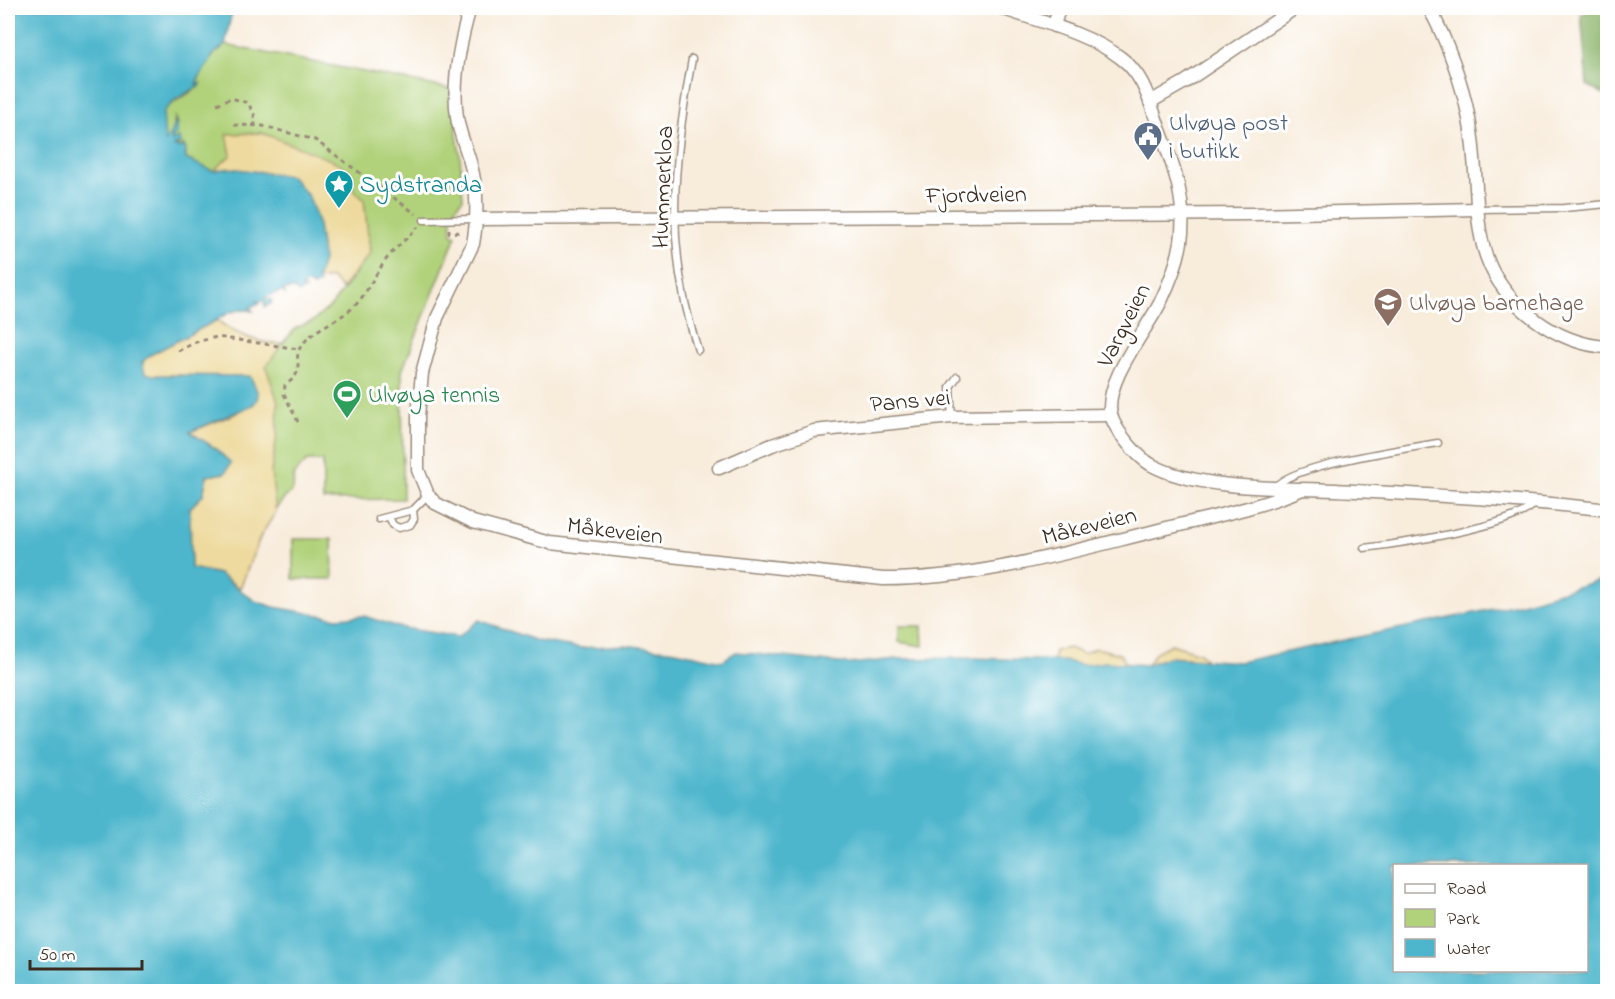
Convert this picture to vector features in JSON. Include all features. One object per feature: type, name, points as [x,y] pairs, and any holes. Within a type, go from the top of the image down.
[{"type":"street","points":[[428,495],[418,470],[418,416],[422,373],[437,318],[473,244],[477,219],[476,190],[457,117],[456,86],[459,55],[470,8]]},
{"type":"street","name":"Vargveien","points":[[1001,8],[1054,26],[1108,49],[1122,58],[1135,70],[1145,87],[1171,158],[1184,213],[1181,244],[1161,302],[1120,373],[1112,398],[1111,415]]},
{"type":"street","points":[[1054,26],[1059,8]]},
{"type":"street","points":[[1149,102],[1295,8]]},
{"type":"street","points":[[1429,8],[1455,70],[1469,117],[1477,174],[1477,209],[1486,262],[1504,293],[1537,321],[1555,332],[1584,344],[1608,347]]},
{"type":"street","name":"Fjordveien","points":[[477,219],[1477,209]]},
{"type":"street","points":[[1111,415],[1130,445],[1152,465],[1170,472],[1206,480],[1300,489],[1534,503],[1608,510]]},
{"type":"street","name":"Pans vei","points":[[719,468],[772,445],[814,431],[952,417],[1111,415]]},
{"type":"street","name":"Måkeveien","points":[[428,495],[445,509],[473,522],[550,543],[883,579],[924,579],[1006,567],[1232,512],[1276,500],[1300,489]]},
{"type":"lane","name":"Hummerkloa","points":[[692,59],[681,121],[674,242],[685,309],[698,350]]},
{"type":"lane","points":[[1477,209],[1564,208],[1608,204]]},
{"type":"lane","points":[[424,220],[477,219]]},
{"type":"lane","points":[[952,417],[950,387],[957,377]]},
{"type":"lane","points":[[1275,487],[1289,476],[1386,451],[1438,443]]},
{"type":"lane","points":[[379,519],[413,510],[428,495]]},
{"type":"lane","points":[[1364,548],[1444,536],[1516,516],[1529,510],[1534,503]]},
{"type":"lane","points":[[389,517],[393,525],[399,528],[410,525],[414,519],[413,510]]},
{"type":"path","points":[[217,104],[231,98],[248,103],[254,114],[255,126]]},
{"type":"path","points":[[234,126],[255,126],[315,140],[424,220],[382,264],[374,280],[351,309],[313,332],[299,349],[298,373],[295,379],[285,385],[284,394],[298,422]]},
{"type":"path","points":[[178,351],[196,342],[217,336],[299,349]]},
{"type":"green space","points":[[1607,8],[1607,96],[1587,85],[1581,14]]},
{"type":"green space","points":[[225,45],[451,89],[463,199],[453,215],[452,234],[456,236],[402,371],[403,499],[323,500],[323,461],[307,461],[294,474],[293,490],[267,523],[240,588],[217,320],[248,337],[282,344],[296,328],[313,321],[332,305],[370,253],[364,200],[352,188],[350,182],[262,133],[228,134],[231,155],[213,171],[186,159],[186,148],[174,146],[181,143],[172,140],[178,123],[175,117],[173,130],[165,143],[162,119],[165,108],[199,87],[197,81],[214,54]]},
{"type":"green space","points":[[293,539],[332,539],[333,579],[293,579]]},
{"type":"green space","points":[[899,626],[922,626],[923,646],[899,642]]},
{"type":"sand","name":"Sydstranda","points":[[262,133],[341,164],[352,178],[352,188],[364,200],[370,253],[342,289],[332,278],[317,280],[323,260],[317,219],[213,171],[231,155],[227,134]]},
{"type":"sand","points":[[217,320],[247,337],[282,344],[266,367],[278,402],[277,435],[271,472],[276,512],[261,535],[240,588],[219,574],[191,568],[190,508],[203,495],[207,476],[225,473],[215,448],[190,432],[233,415],[257,400],[258,393],[250,376],[153,375],[145,373],[142,366],[145,358]]},
{"type":"sand","points":[[1171,644],[1199,653],[1206,659],[1168,657],[1147,665],[1156,652]]},
{"type":"sand","points":[[1069,648],[1083,654],[1096,648],[1120,654],[1127,664],[1083,665],[1053,661],[1055,651]]},
{"type":"water","points":[[8,8],[230,8],[231,16],[225,45],[214,54],[197,81],[196,84],[201,83],[201,85],[176,99],[163,112],[165,142],[173,130],[176,117],[177,135],[173,136],[172,141],[179,138],[181,143],[174,146],[178,148],[184,145],[186,159],[213,171],[230,168],[291,176],[309,197],[317,219],[323,260],[317,280],[319,284],[313,287],[309,283],[303,285],[302,288],[305,289],[299,293],[294,289],[284,290],[285,294],[282,291],[265,297],[268,301],[271,299],[272,303],[265,307],[264,301],[256,301],[260,303],[250,307],[253,311],[239,310],[225,314],[152,354],[142,362],[145,373],[153,375],[250,376],[258,393],[253,405],[190,432],[215,448],[231,463],[225,473],[207,476],[203,495],[190,508],[191,568],[219,574],[255,601],[274,607],[337,618],[364,616],[398,627],[458,637],[479,620],[537,641],[581,648],[624,645],[676,651],[722,661],[736,652],[849,664],[897,659],[974,658],[1065,661],[1083,665],[1106,662],[1147,665],[1168,657],[1239,662],[1522,603],[1607,578],[1607,991],[8,991]]},
{"type":"place","name":"Ulvøya post i butikk","points":[[1148,162]]},
{"type":"place","name":"Sydstranda","points":[[339,210]]},
{"type":"place","name":"Ulvøya barnehage","points":[[1388,328]]},
{"type":"place","name":"Ulvøya tennis","points":[[347,420]]}]
